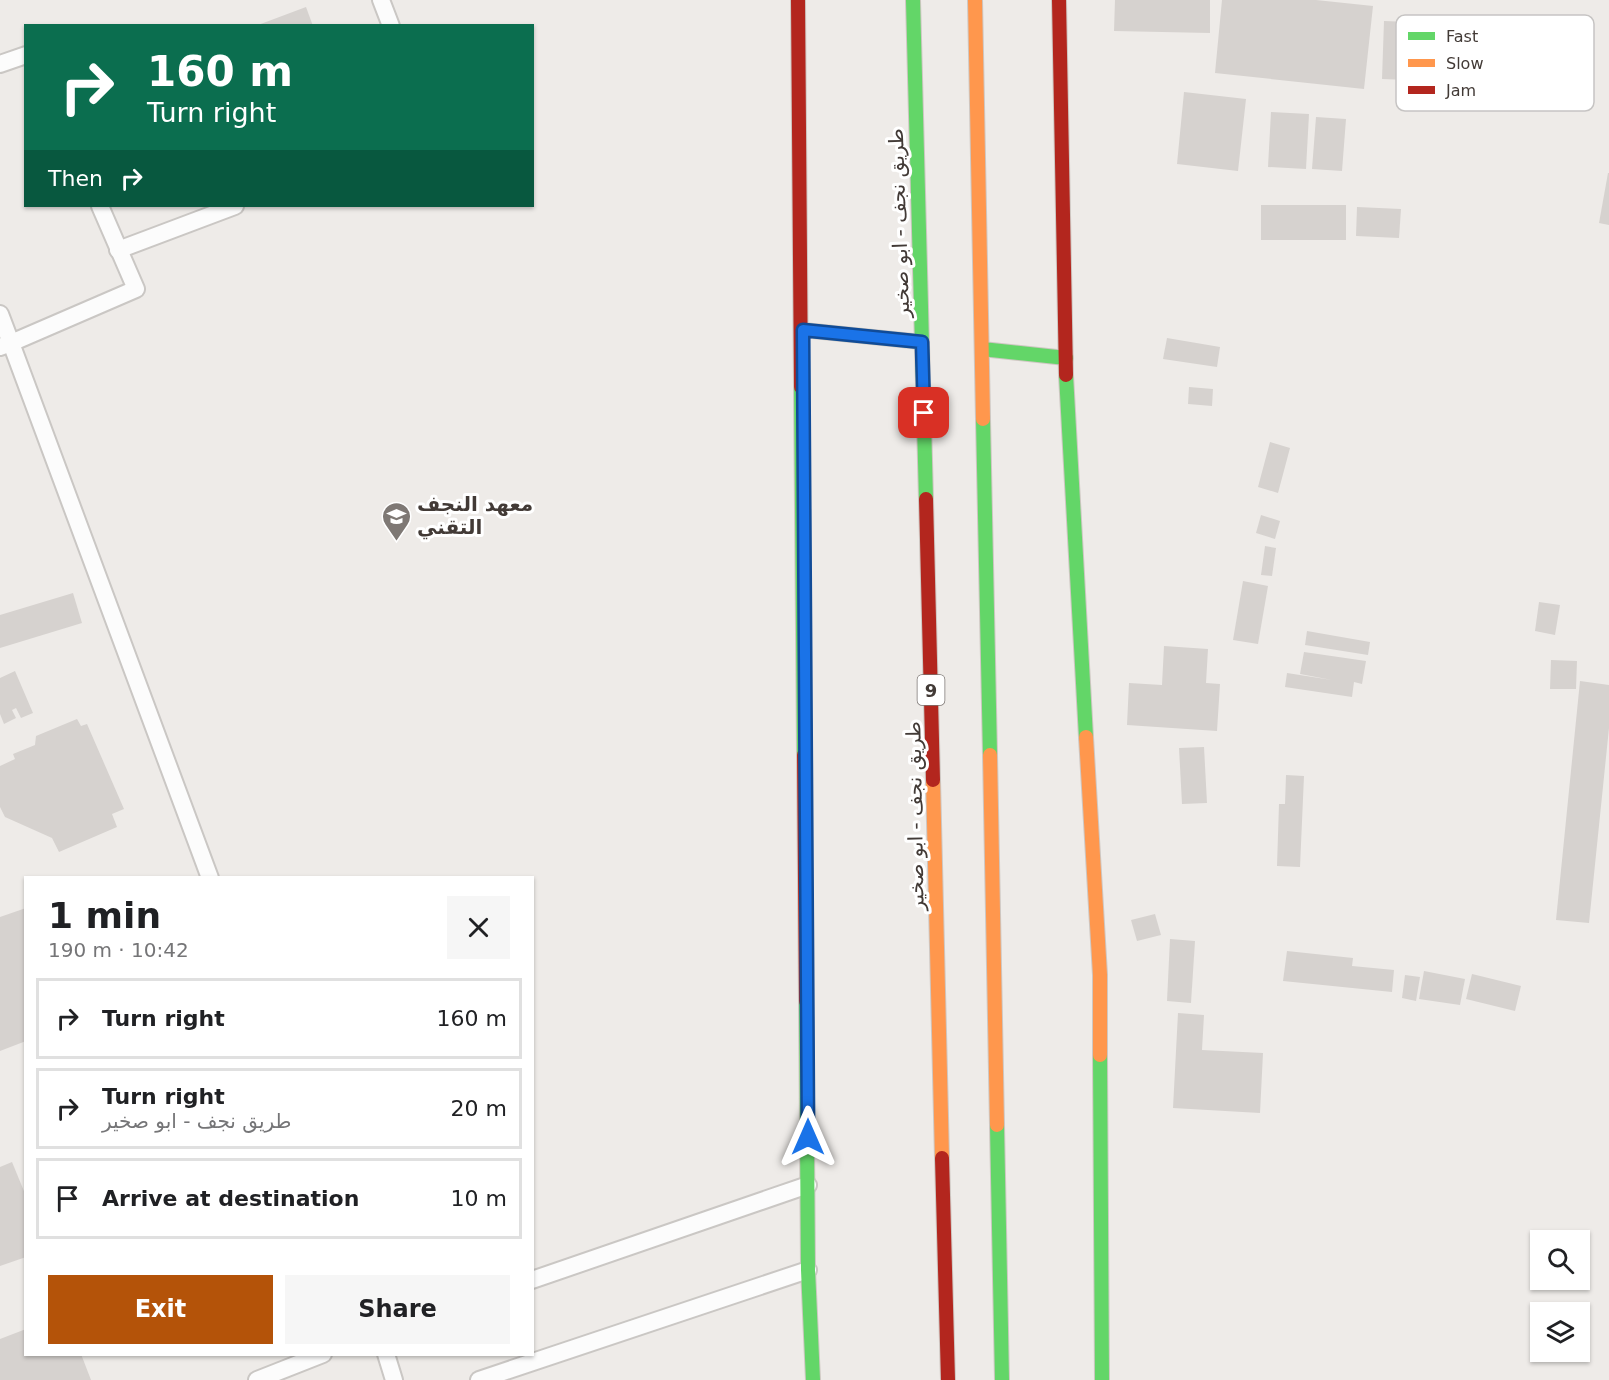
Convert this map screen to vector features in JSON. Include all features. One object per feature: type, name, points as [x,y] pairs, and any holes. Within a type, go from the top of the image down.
[{"type":"main road","points":[[798,0],[803,330],[808,1270],[813,1380]]},
{"type":"main road","name":"طريق نجف - ابو صخير","points":[[913,0],[948,1380]]},
{"type":"main road","points":[[975,0],[1002,1380]]},
{"type":"main road","points":[[1059,0],[1066,358],[1100,975],[1102,1380]]},
{"type":"main road","points":[[803,330],[922,342]]},
{"type":"main road","points":[[982,349],[1066,358]]},
{"type":"lane","points":[[381,0],[390,24]]},
{"type":"lane","points":[[0,64],[24,56]]},
{"type":"lane","points":[[5,345],[135,288],[100,207]]},
{"type":"lane","points":[[118,250],[232,207]]},
{"type":"lane","points":[[0,314],[5,345],[209,876]]},
{"type":"lane","points":[[534,1279],[808,1185]]},
{"type":"lane","points":[[479,1380],[808,1270]]},
{"type":"lane","points":[[257,1380],[318,1356]]},
{"type":"lane","points":[[387,1356],[394,1380]]},
{"type":"building","points":[[1115,0],[1210,0],[1210,33],[1114,31]]},
{"type":"building","points":[[1222,0],[1316,0],[1373,6],[1364,89],[1215,73]]},
{"type":"building","points":[[306,7],[312,24],[261,24]]},
{"type":"building","points":[[1384,21],[1396,21],[1396,80],[1382,79]]},
{"type":"building","points":[[1184,92],[1246,99],[1238,171],[1177,164]]},
{"type":"building","points":[[1271,112],[1309,114],[1306,169],[1268,167]]},
{"type":"building","points":[[1316,117],[1346,119],[1342,171],[1312,169]]},
{"type":"building","points":[[1609,173],[1609,225],[1599,223]]},
{"type":"building","points":[[1261,205],[1346,205],[1346,240],[1261,240]]},
{"type":"building","points":[[1357,207],[1401,209],[1399,238],[1356,236]]},
{"type":"building","points":[[1167,338],[1220,347],[1217,367],[1163,359]]},
{"type":"building","points":[[1189,387],[1213,389],[1212,406],[1188,404]]},
{"type":"building","points":[[1270,442],[1290,448],[1278,493],[1258,487]]},
{"type":"building","points":[[1261,515],[1280,521],[1275,539],[1256,533]]},
{"type":"building","points":[[1265,546],[1276,548],[1272,576],[1261,575]]},
{"type":"building","points":[[1243,581],[1268,586],[1258,644],[1233,640]]},
{"type":"building","points":[[73,593],[82,623],[0,648],[0,615]]},
{"type":"building","points":[[1539,602],[1560,605],[1555,635],[1535,631]]},
{"type":"building","points":[[1307,631],[1370,642],[1368,655],[1305,645]]},
{"type":"building","points":[[1164,646],[1208,649],[1206,683],[1220,684],[1217,731],[1127,725],[1129,683],[1162,685]]},
{"type":"building","points":[[1304,652],[1366,661],[1362,684],[1354,682],[1352,697],[1285,687],[1287,673],[1332,680],[1300,674]]},
{"type":"building","points":[[1551,660],[1577,661],[1576,689],[1550,689]]},
{"type":"building","points":[[15,671],[33,713],[21,718],[16,708],[12,710],[16,718],[4,724],[0,714],[0,678]]},
{"type":"building","points":[[1580,681],[1609,685],[1609,728],[1589,923],[1556,920]]},
{"type":"building","points":[[77,719],[81,726],[87,724],[124,809],[112,814],[117,827],[59,852],[52,838],[5,817],[0,807],[0,766],[15,759],[13,754],[35,745],[36,736]]},
{"type":"building","points":[[1204,747],[1207,803],[1182,804],[1179,748]]},
{"type":"building","points":[[1286,775],[1304,776],[1300,867],[1277,866],[1279,804],[1285,804]]},
{"type":"building","points":[[24,909],[24,1042],[0,1051],[0,917]]},
{"type":"building","points":[[1155,914],[1161,935],[1137,941],[1131,920]]},
{"type":"building","points":[[1170,939],[1195,941],[1191,1003],[1167,1001]]},
{"type":"building","points":[[1287,951],[1353,958],[1352,966],[1394,970],[1392,992],[1283,981]]},
{"type":"building","points":[[1424,971],[1465,979],[1460,1005],[1419,999]]},
{"type":"building","points":[[1472,974],[1521,986],[1515,1011],[1466,999]]},
{"type":"building","points":[[1405,975],[1420,977],[1416,1001],[1402,998]]},
{"type":"building","points":[[1178,1013],[1204,1015],[1202,1050],[1263,1053],[1260,1113],[1173,1108]]},
{"type":"building","points":[[12,1162],[24,1191],[24,1258],[0,1266],[0,1167]]},
{"type":"building","points":[[24,1330],[24,1356],[82,1356],[91,1380],[0,1380],[0,1339]]},
{"type":"traffic: fast","points":[[913,0],[926,499]]},
{"type":"traffic: fast","points":[[803,330],[922,342]]},
{"type":"traffic: fast","points":[[982,349],[1066,358]]},
{"type":"traffic: fast","points":[[1066,375],[1086,737]]},
{"type":"traffic: fast","points":[[801,387],[804,755]]},
{"type":"traffic: fast","points":[[983,419],[990,755]]},
{"type":"traffic: fast","points":[[806,1001],[808,1270],[813,1380]]},
{"type":"traffic: fast","points":[[1100,1055],[1102,1380]]},
{"type":"traffic: fast","points":[[997,1125],[1002,1380]]},
{"type":"traffic: slow","points":[[975,0],[983,419]]},
{"type":"traffic: slow","points":[[1086,737],[1100,975],[1100,1055]]},
{"type":"traffic: slow","points":[[990,755],[997,1125]]},
{"type":"traffic: slow","points":[[933,780],[942,1158]]},
{"type":"traffic: jam","points":[[798,0],[801,387]]},
{"type":"traffic: jam","points":[[1059,0],[1066,375]]},
{"type":"traffic: jam","points":[[926,499],[933,780]]},
{"type":"traffic: jam","points":[[804,755],[806,1001]]},
{"type":"traffic: jam","points":[[942,1158],[948,1380]]},
{"type":"place","name":"معهد النجف التقني","points":[[396,542]]},
{"type":"route","points":[[808,1137],[803,330],[922,342],[924,413]]}]
